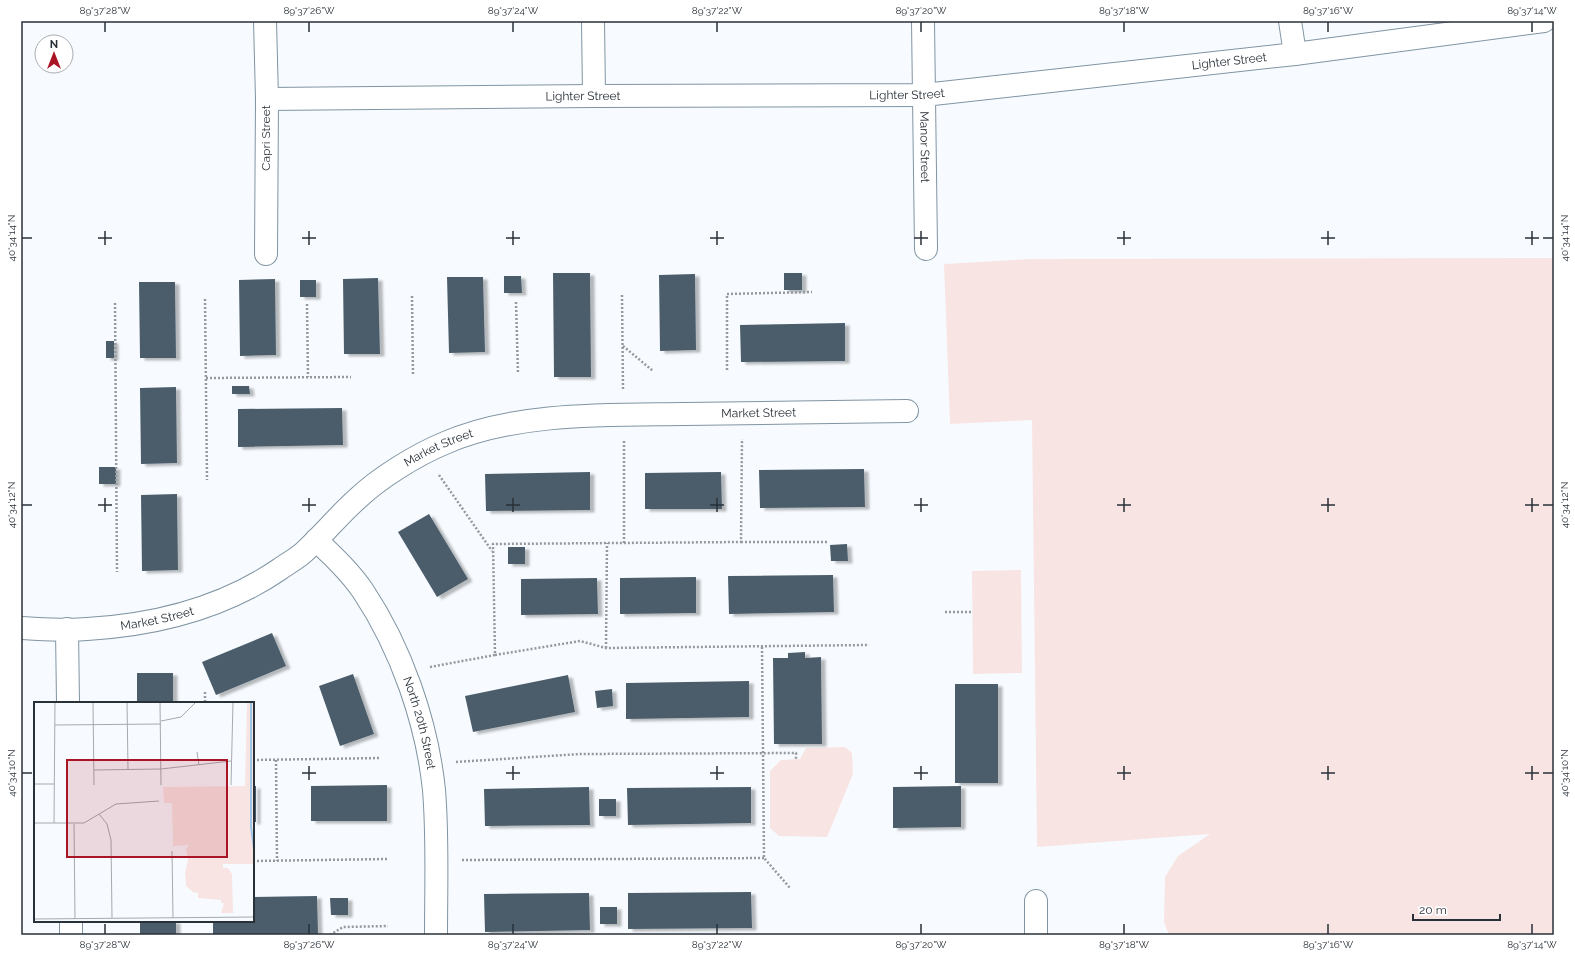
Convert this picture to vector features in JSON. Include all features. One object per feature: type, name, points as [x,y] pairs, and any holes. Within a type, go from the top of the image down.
[{"type":"street","name":"Capri Street","points":[[265,21],[267,99],[266,254]]},
{"type":"street","points":[[593,21],[594,96]]},
{"type":"street","name":"Manor Street","points":[[923,21],[926,249]]},
{"type":"street","points":[[1290,21],[1295,54]]},
{"type":"street","name":"Lighter Street","points":[[267,99],[924,95],[1295,54],[1544,21]]},
{"type":"street","name":"Market Street","points":[[21,628],[86,629],[142,623],[166,619],[190,612],[240,593],[262,581],[302,554],[370,487],[416,458],[445,443],[478,432],[535,420],[616,415],[907,411]]},
{"type":"street","name":"North 20th Street","points":[[316,540],[347,571],[363,591],[388,632],[413,696],[424,734],[434,788],[436,935]]},
{"type":"street","points":[[67,629],[68,702]]},
{"type":"street","points":[[1036,901],[1036,935]]},
{"type":"street","points":[[71,922],[71,935]]},
{"type":"path","points":[[727,370],[727,294],[812,292]]},
{"type":"path","points":[[622,295],[623,396]]},
{"type":"path","points":[[412,296],[413,376]]},
{"type":"path","points":[[205,299],[207,480]]},
{"type":"path","points":[[516,302],[518,374]]},
{"type":"path","points":[[115,303],[117,572]]},
{"type":"path","points":[[307,304],[308,377]]},
{"type":"path","points":[[623,345],[653,371]]},
{"type":"path","points":[[206,378],[351,377]]},
{"type":"path","points":[[741,542],[742,437]]},
{"type":"path","points":[[624,438],[624,543]]},
{"type":"path","points":[[435,470],[493,552]]},
{"type":"path","points":[[495,655],[493,544],[828,542]]},
{"type":"path","points":[[606,648],[607,543]]},
{"type":"path","points":[[945,612],[972,612]]},
{"type":"path","points":[[426,668],[580,641],[606,648],[869,645]]},
{"type":"path","points":[[762,647],[764,858],[790,888]]},
{"type":"path","points":[[204,692],[205,702]]},
{"type":"path","points":[[450,763],[580,754],[796,752],[796,760]]},
{"type":"path","points":[[254,760],[381,758]]},
{"type":"path","points":[[276,760],[277,861]]},
{"type":"path","points":[[456,860],[764,858]]},
{"type":"path","points":[[254,861],[387,859]]},
{"type":"path","points":[[330,935],[342,927],[388,926]]},
{"type":"shaded area","points":[[1554,258],[1554,935],[1169,935],[1164,922],[1165,877],[1178,856],[1210,834],[1037,847],[1032,420],[950,424],[944,264],[1030,259]]},
{"type":"shaded area","points":[[1021,570],[1022,673],[973,674],[972,571]]},
{"type":"shaded area","points":[[845,747],[852,753],[853,774],[827,837],[779,836],[770,828],[770,771],[781,760],[800,759],[806,748]]},
{"type":"building","points":[[553,273],[590,273],[591,377],[554,377]]},
{"type":"building","points":[[784,273],[802,273],[802,290],[784,290]]},
{"type":"building","points":[[695,274],[696,350],[660,351],[659,275]]},
{"type":"building","points":[[504,276],[521,276],[522,293],[504,293]]},
{"type":"building","points":[[447,277],[483,277],[485,352],[449,353]]},
{"type":"building","points":[[378,278],[380,354],[344,354],[343,279]]},
{"type":"building","points":[[275,279],[276,355],[240,356],[239,280]]},
{"type":"building","points":[[300,280],[316,280],[316,297],[300,297]]},
{"type":"building","points":[[139,282],[175,282],[176,358],[140,358]]},
{"type":"building","points":[[845,323],[845,361],[741,362],[740,325]]},
{"type":"building","points":[[106,341],[114,341],[114,358],[106,358]]},
{"type":"building","points":[[232,386],[249,386],[250,394],[232,394]]},
{"type":"building","points":[[176,387],[177,463],[141,464],[140,388]]},
{"type":"building","points":[[342,408],[343,445],[238,447],[238,409]]},
{"type":"building","points":[[99,467],[116,467],[116,484],[99,484]]},
{"type":"building","points":[[864,469],[865,507],[760,508],[759,470]]},
{"type":"building","points":[[590,472],[590,510],[486,511],[485,474]]},
{"type":"building","points":[[721,472],[722,509],[645,509],[645,473]]},
{"type":"building","points":[[177,494],[178,570],[142,571],[141,495]]},
{"type":"building","points":[[429,514],[468,579],[437,597],[398,532]]},
{"type":"building","points":[[847,544],[848,561],[831,561],[830,545]]},
{"type":"building","points":[[508,547],[525,547],[525,564],[508,564]]},
{"type":"building","points":[[833,575],[834,612],[729,614],[728,576]]},
{"type":"building","points":[[696,577],[696,613],[620,614],[620,578]]},
{"type":"building","points":[[597,578],[598,614],[521,615],[521,579]]},
{"type":"building","points":[[272,633],[286,666],[216,695],[202,662]]},
{"type":"building","points":[[805,652],[805,658],[821,657],[822,744],[774,744],[773,658],[788,658],[788,653]]},
{"type":"building","points":[[137,673],[173,673],[173,702],[137,702]]},
{"type":"building","points":[[353,674],[374,734],[340,746],[319,686]]},
{"type":"building","points":[[568,675],[575,712],[473,732],[465,696]]},
{"type":"building","points":[[749,681],[749,717],[626,719],[626,683]]},
{"type":"building","points":[[955,684],[998,684],[998,783],[955,783]]},
{"type":"building","points":[[612,689],[613,706],[597,708],[595,691]]},
{"type":"building","points":[[387,785],[387,821],[311,821],[311,786]]},
{"type":"building","points":[[254,786],[256,786],[256,822],[254,822]]},
{"type":"building","points":[[961,786],[961,827],[893,828],[893,787]]},
{"type":"building","points":[[589,787],[590,825],[485,826],[484,789]]},
{"type":"building","points":[[751,787],[751,823],[628,825],[627,788]]},
{"type":"building","points":[[599,799],[616,799],[616,816],[599,816]]},
{"type":"building","points":[[751,892],[752,928],[628,929],[628,893]]},
{"type":"building","points":[[589,893],[590,930],[485,932],[484,894]]},
{"type":"building","points":[[317,896],[318,934],[213,935],[213,922],[254,922],[254,897]]},
{"type":"building","points":[[330,898],[348,898],[348,915],[331,915]]},
{"type":"building","points":[[600,907],[617,907],[617,924],[600,924]]},
{"type":"building","points":[[140,922],[176,922],[176,935],[140,935]]}]
